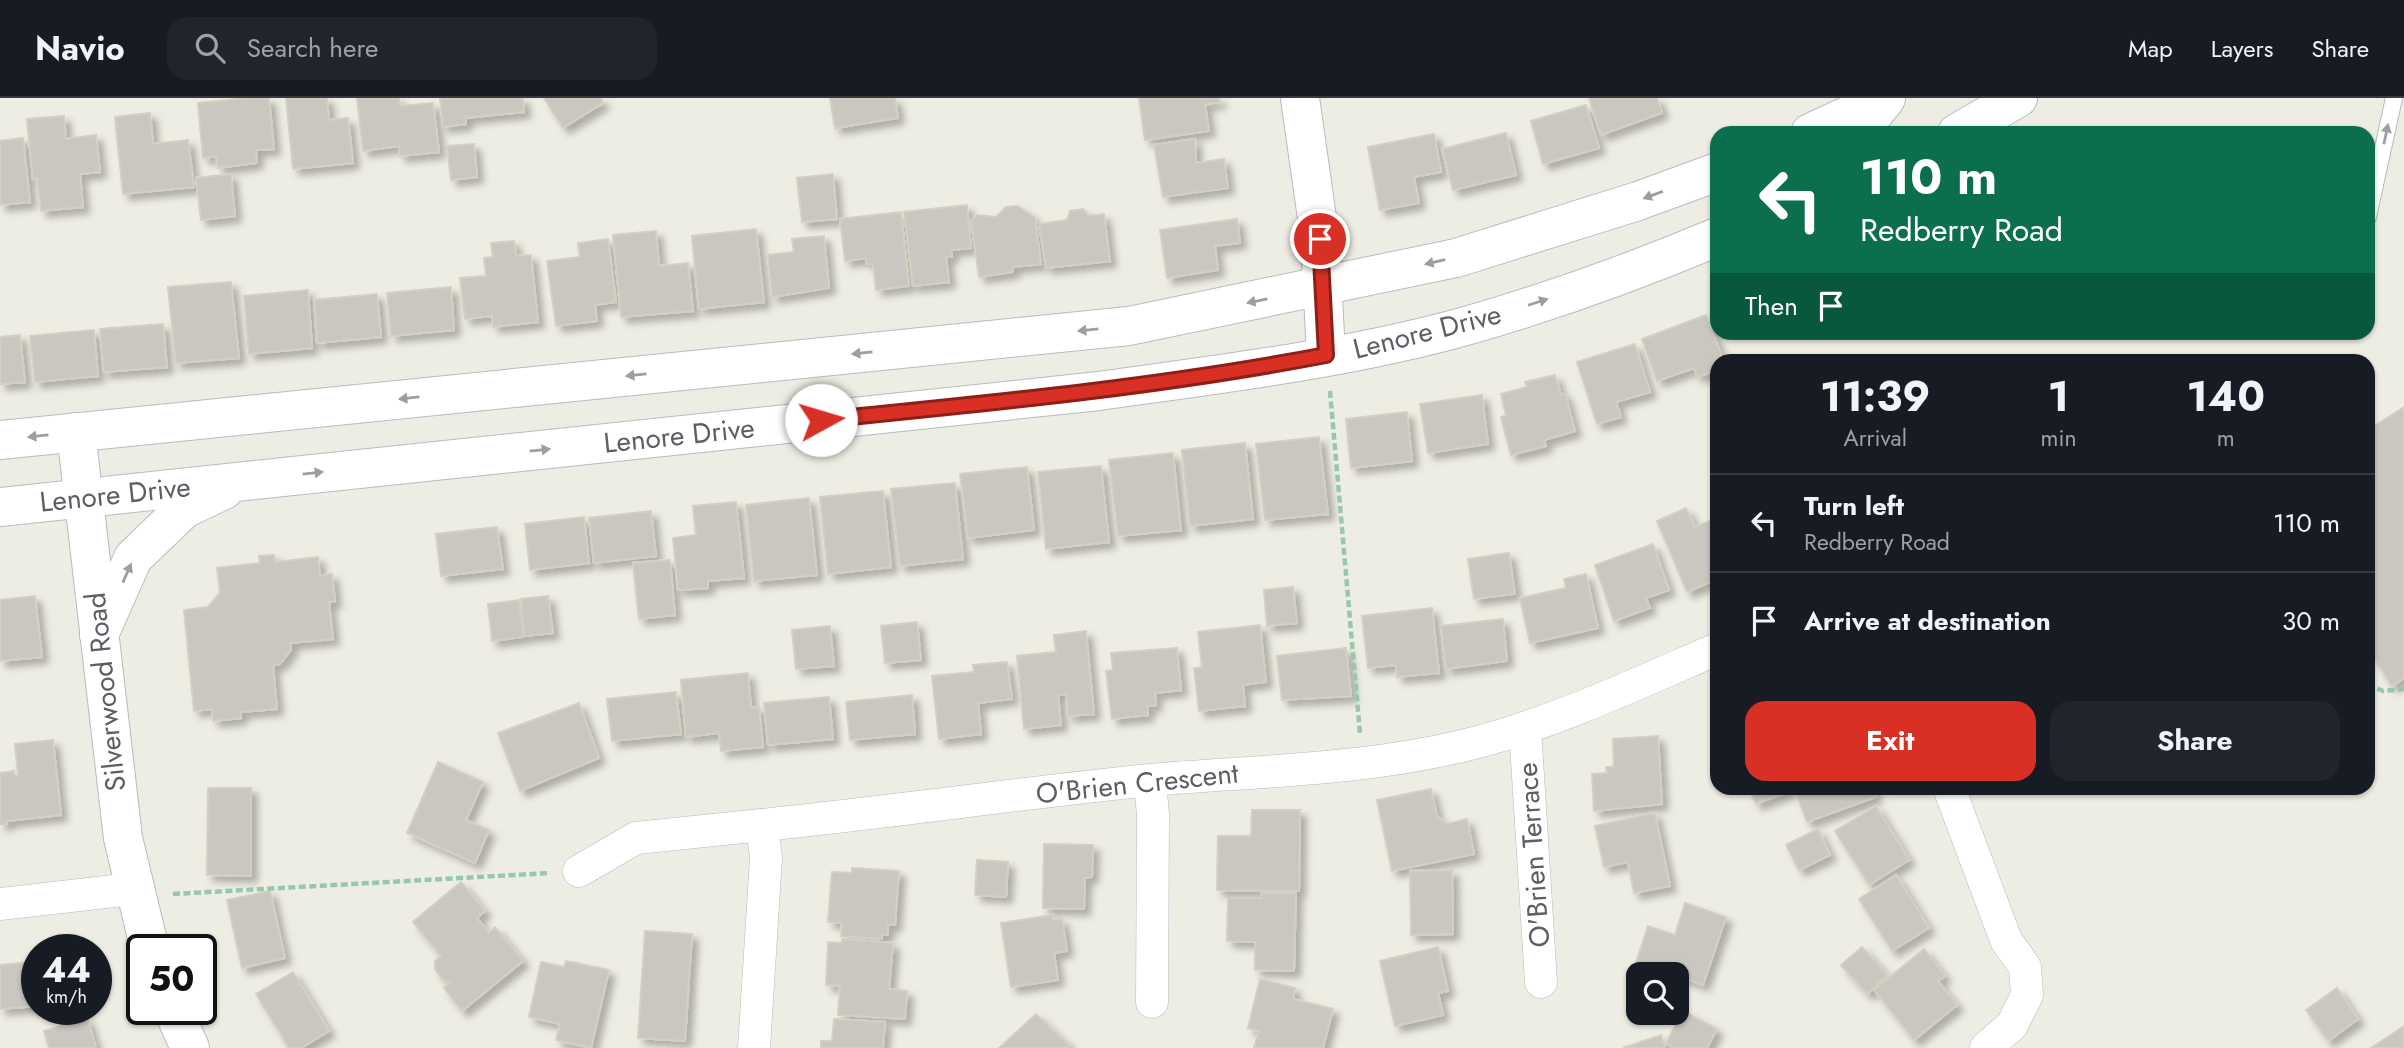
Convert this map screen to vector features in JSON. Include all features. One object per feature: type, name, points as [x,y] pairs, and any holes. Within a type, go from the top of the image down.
[{"type":"main road","points":[[1300,98],[1324,288],[1328,372]]},
{"type":"main road","points":[[1825,126],[1886,98]]},
{"type":"main road","points":[[1969,126],[2018,98]]},
{"type":"main road","points":[[0,440],[1129,326],[1324,288],[1456,258],[1638,201],[1710,175]]},
{"type":"main road","name":"Lenore Drive","points":[[0,507],[1099,391],[1243,371],[1328,372],[1659,261],[1710,240]]},
{"type":"main road","name":"Silverwood Road","points":[[76,432],[119,812],[132,889],[145,934]]},
{"type":"main road","points":[[99,635],[133,558],[184,509],[245,480]]},
{"type":"main road","points":[[180,1025],[190,1048]]},
{"type":"street","name":"O'Brien Crescent","points":[[579,871],[636,838],[1150,780],[1363,762],[1469,744],[1525,728],[1710,652]]},
{"type":"street","name":"O'Brien Terrace","points":[[1525,728],[1541,982]]},
{"type":"street","points":[[1150,780],[1153,815],[1152,1002]]},
{"type":"street","points":[[1953,795],[2006,940],[2025,967],[2027,995],[2012,1025],[1986,1048]]},
{"type":"street","points":[[754,1048],[766,858],[762,825]]},
{"type":"street","points":[[0,904],[132,889]]},
{"type":"lane","points":[[1878,126],[1901,98]]},
{"type":"lane","points":[[2375,185],[2394,98]]},
{"type":"path","points":[[1328,372],[1360,732]]},
{"type":"path","points":[[2375,687],[2384,691],[2404,689]]},
{"type":"path","points":[[176,905],[173,891],[520,875]]},
{"type":"building","points":[[269,98],[274,149],[256,150],[257,163],[218,168],[216,156],[203,158],[198,103]]},
{"type":"building","points":[[286,98],[327,98],[329,120],[348,118],[353,163],[293,169]]},
{"type":"building","points":[[357,98],[399,98],[400,106],[433,103],[439,152],[400,156],[399,146],[363,151]]},
{"type":"building","points":[[440,98],[523,98],[524,112],[466,118],[466,124],[443,127]]},
{"type":"building","points":[[544,98],[600,98],[603,103],[563,128]]},
{"type":"building","points":[[830,98],[895,98],[898,118],[835,128]]},
{"type":"building","points":[[1139,98],[1219,98],[1220,102],[1205,104],[1209,131],[1145,140]]},
{"type":"building","points":[[1589,98],[1657,98],[1662,113],[1601,135]]},
{"type":"building","points":[[1586,105],[1599,148],[1543,164],[1531,121]]},
{"type":"building","points":[[150,113],[153,144],[188,140],[194,187],[123,194],[115,117]]},
{"type":"building","points":[[64,116],[66,139],[96,135],[100,172],[80,174],[83,207],[41,211],[37,178],[33,179],[27,119]]},
{"type":"building","points":[[1506,133],[1516,175],[1453,190],[1442,149]]},
{"type":"building","points":[[1434,134],[1441,172],[1414,177],[1419,203],[1380,210],[1368,147]]},
{"type":"building","points":[[23,138],[30,202],[0,205],[0,141]]},
{"type":"building","points":[[1195,139],[1196,163],[1224,159],[1228,188],[1163,197],[1154,145]]},
{"type":"building","points":[[474,144],[477,177],[451,180],[447,146]]},
{"type":"building","points":[[231,174],[235,216],[201,220],[196,178]]},
{"type":"building","points":[[833,174],[837,219],[802,222],[797,178]]},
{"type":"building","points":[[967,205],[971,248],[951,250],[952,257],[946,257],[949,282],[913,286],[904,212]]},
{"type":"building","points":[[1018,206],[1035,218],[1041,264],[1013,267],[1013,272],[979,277],[971,221],[977,215],[996,217],[1006,207]]},
{"type":"building","points":[[1083,209],[1089,216],[1104,214],[1110,261],[1046,268],[1039,224],[1067,220],[1070,211]]},
{"type":"building","points":[[901,212],[909,286],[876,290],[873,264],[867,264],[866,258],[845,261],[840,219]]},
{"type":"building","points":[[1237,219],[1240,243],[1215,246],[1218,270],[1167,278],[1160,230]]},
{"type":"building","points":[[756,229],[764,302],[699,309],[692,236]]},
{"type":"building","points":[[656,231],[659,266],[688,263],[693,311],[621,317],[613,235]]},
{"type":"building","points":[[824,236],[829,288],[772,297],[768,255],[794,252],[792,239]]},
{"type":"building","points":[[608,239],[616,302],[595,305],[597,321],[556,326],[547,261],[580,257],[578,243]]},
{"type":"building","points":[[514,241],[516,256],[531,255],[538,322],[493,327],[492,316],[465,319],[460,278],[486,276],[484,258],[493,257],[491,243]]},
{"type":"building","points":[[231,282],[239,358],[176,363],[168,287]]},
{"type":"building","points":[[451,287],[454,330],[391,336],[387,293]]},
{"type":"building","points":[[308,290],[312,348],[249,354],[244,296]]},
{"type":"building","points":[[377,294],[381,337],[317,343],[314,300]]},
{"type":"building","points":[[1706,315],[1710,326],[1710,340],[1716,340],[1721,354],[1710,354],[1710,372],[1697,377],[1694,368],[1657,381],[1642,339]]},
{"type":"building","points":[[163,324],[167,367],[104,372],[100,329]]},
{"type":"building","points":[[94,330],[98,376],[35,382],[30,336]]},
{"type":"building","points":[[20,335],[25,382],[0,384],[0,337]]},
{"type":"building","points":[[1635,344],[1650,392],[1616,402],[1621,417],[1597,424],[1577,362]]},
{"type":"building","points":[[1555,375],[1561,395],[1565,394],[1575,431],[1544,440],[1546,446],[1511,455],[1501,417],[1506,415],[1501,394],[1527,387],[1525,382]]},
{"type":"building","points":[[1482,395],[1488,444],[1428,453],[1420,404]]},
{"type":"building","points":[[2404,407],[2404,678],[2392,686],[2375,660],[2375,426]]},
{"type":"building","points":[[1407,412],[1412,461],[1351,468],[1346,419]]},
{"type":"building","points":[[1319,437],[1328,514],[1265,520],[1256,444]]},
{"type":"building","points":[[1245,443],[1253,519],[1190,526],[1182,450]]},
{"type":"building","points":[[1173,453],[1181,530],[1118,536],[1109,460]]},
{"type":"building","points":[[1101,466],[1109,542],[1046,549],[1038,472]]},
{"type":"building","points":[[1027,467],[1034,530],[968,538],[960,474]]},
{"type":"building","points":[[955,483],[963,559],[900,566],[891,489]]},
{"type":"building","points":[[883,491],[891,567],[828,574],[820,497]]},
{"type":"building","points":[[809,498],[817,575],[754,581],[746,505]]},
{"type":"building","points":[[736,502],[744,578],[708,581],[708,588],[678,590],[673,538],[696,535],[693,506]]},
{"type":"building","points":[[1686,508],[1695,527],[1710,521],[1710,582],[1687,592],[1657,521]]},
{"type":"building","points":[[651,511],[656,556],[594,563],[589,518]]},
{"type":"building","points":[[584,517],[589,563],[530,570],[525,524]]},
{"type":"building","points":[[497,527],[503,569],[441,576],[436,534]]},
{"type":"building","points":[[1653,544],[1669,590],[1646,598],[1650,608],[1614,621],[1595,565]]},
{"type":"building","points":[[1509,553],[1515,594],[1474,599],[1468,559]]},
{"type":"building","points":[[274,555],[275,562],[318,557],[320,576],[332,574],[335,602],[329,602],[333,639],[291,643],[291,650],[280,664],[273,665],[277,709],[241,712],[241,718],[213,721],[212,709],[194,711],[184,610],[208,607],[220,593],[217,568],[260,563],[259,556]]},
{"type":"building","points":[[670,560],[675,615],[639,619],[633,563]]},
{"type":"building","points":[[1586,574],[1598,628],[1530,643],[1520,598],[1566,588],[1564,579]]},
{"type":"building","points":[[1293,587],[1297,623],[1267,626],[1264,590]]},
{"type":"building","points":[[35,596],[42,657],[0,661],[0,600]]},
{"type":"building","points":[[548,596],[553,633],[525,636],[521,599]]},
{"type":"building","points":[[519,600],[523,637],[492,641],[488,604]]},
{"type":"building","points":[[1432,608],[1439,673],[1397,677],[1396,665],[1368,668],[1362,616]]},
{"type":"building","points":[[1503,619],[1507,661],[1446,669],[1441,626]]},
{"type":"building","points":[[917,622],[921,660],[885,663],[881,626]]},
{"type":"building","points":[[1260,625],[1266,682],[1243,685],[1245,706],[1199,711],[1194,668],[1202,667],[1198,632]]},
{"type":"building","points":[[830,626],[834,666],[796,669],[792,630]]},
{"type":"building","points":[[1086,631],[1094,714],[1068,716],[1066,694],[1058,695],[1061,725],[1024,729],[1017,656],[1056,652],[1054,635]]},
{"type":"building","points":[[1177,648],[1181,690],[1155,693],[1156,705],[1147,706],[1148,715],[1112,719],[1106,671],[1113,670],[1111,653]]},
{"type":"building","points":[[1346,648],[1351,696],[1282,700],[1277,656]]},
{"type":"building","points":[[1007,662],[1012,699],[978,703],[981,734],[939,739],[932,676],[974,672],[973,665]]},
{"type":"building","points":[[748,673],[751,708],[759,707],[763,747],[721,751],[719,733],[686,737],[681,680]]},
{"type":"building","points":[[676,692],[681,734],[612,741],[607,699]]},
{"type":"building","points":[[912,695],[915,734],[850,740],[846,702]]},
{"type":"building","points":[[829,697],[833,739],[768,745],[764,703]]},
{"type":"building","points":[[579,703],[599,758],[520,791],[498,733]]},
{"type":"building","points":[[1658,736],[1662,804],[1594,811],[1592,774],[1607,773],[1606,767],[1614,767],[1613,739]]},
{"type":"building","points":[[53,740],[61,815],[0,824],[0,773],[14,771],[14,775],[18,775],[15,744]]},
{"type":"building","points":[[438,762],[483,782],[466,820],[489,830],[475,863],[407,833]]},
{"type":"building","points":[[208,788],[251,788],[251,876],[207,875]]},
{"type":"building","points":[[1431,789],[1437,816],[1447,824],[1467,819],[1474,854],[1392,871],[1377,800]]},
{"type":"building","points":[[1752,795],[1780,795],[1756,804]]},
{"type":"building","points":[[1797,795],[1876,797],[1807,822]]},
{"type":"building","points":[[1876,806],[1909,860],[1869,885],[1835,831]]},
{"type":"building","points":[[1252,810],[1300,810],[1299,891],[1217,890],[1218,836],[1251,836]]},
{"type":"building","points":[[1655,813],[1670,886],[1634,893],[1628,862],[1604,867],[1595,826]]},
{"type":"building","points":[[1818,829],[1830,855],[1799,870],[1786,845]]},
{"type":"building","points":[[1044,844],[1093,845],[1092,877],[1085,878],[1084,909],[1043,908]]},
{"type":"building","points":[[977,860],[1008,862],[1006,897],[975,895]]},
{"type":"building","points":[[852,868],[899,871],[895,925],[888,925],[888,935],[882,935],[882,939],[841,936],[842,923],[828,922],[832,872],[852,873]]},
{"type":"building","points":[[1452,870],[1453,934],[1411,935],[1410,871]]},
{"type":"building","points":[[1896,875],[1929,928],[1892,951],[1859,899]]},
{"type":"building","points":[[461,882],[485,911],[477,918],[489,933],[495,927],[523,961],[462,1011],[444,988],[451,982],[443,980],[435,969],[435,961],[441,956],[413,922]]},
{"type":"building","points":[[270,891],[285,958],[242,968],[227,900]]},
{"type":"building","points":[[1261,893],[1296,893],[1294,971],[1255,970],[1255,942],[1227,941],[1228,898],[1261,898]]},
{"type":"building","points":[[1685,903],[1726,917],[1703,985],[1689,980],[1689,962],[1636,962],[1648,926],[1675,935]]},
{"type":"building","points":[[1053,915],[1053,920],[1062,919],[1067,951],[1054,953],[1058,980],[1011,987],[1001,923]]},
{"type":"building","points":[[645,931],[692,934],[685,1041],[638,1038]]},
{"type":"building","points":[[842,939],[893,943],[889,989],[907,991],[905,1019],[838,1015],[840,986],[826,985],[828,942],[842,943]]},
{"type":"building","points":[[1438,947],[1448,991],[1438,993],[1443,1015],[1395,1026],[1380,961]]},
{"type":"building","points":[[1862,947],[1887,975],[1867,994],[1841,965]]},
{"type":"building","points":[[1924,949],[1945,976],[1938,981],[1957,1005],[1914,1040],[1874,990]]},
{"type":"building","points":[[566,961],[609,970],[591,1048],[556,1040],[560,1024],[529,1017],[541,962],[564,967]]},
{"type":"building","points":[[21,963],[21,1007],[0,1009],[0,965]]},
{"type":"building","points":[[293,972],[329,1031],[301,1048],[289,1048],[256,994]]},
{"type":"building","points":[[1260,979],[1295,988],[1293,999],[1333,1009],[1323,1048],[1254,1048],[1259,1031],[1248,1028]]},
{"type":"building","points":[[2337,988],[2358,1019],[2328,1041],[2306,1010]]},
{"type":"building","points":[[1036,1014],[1069,1045],[1066,1048],[999,1048]]},
{"type":"building","points":[[1689,1014],[1717,1029],[1707,1048],[1675,1048],[1666,1043],[1676,1025],[1689,1025]]},
{"type":"building","points":[[834,1019],[885,1022],[883,1048],[821,1048],[821,1041],[832,1041]]},
{"type":"building","points":[[64,1025],[89,1025],[96,1048],[49,1048],[44,1031]]},
{"type":"building","points":[[2404,1026],[2404,1048],[2371,1048]]},
{"type":"building","points":[[1661,1035],[1665,1048],[1623,1048]]},
{"type":"route","points":[[821,420],[1099,391],[1243,371],[1326,355],[1320,239]]}]
